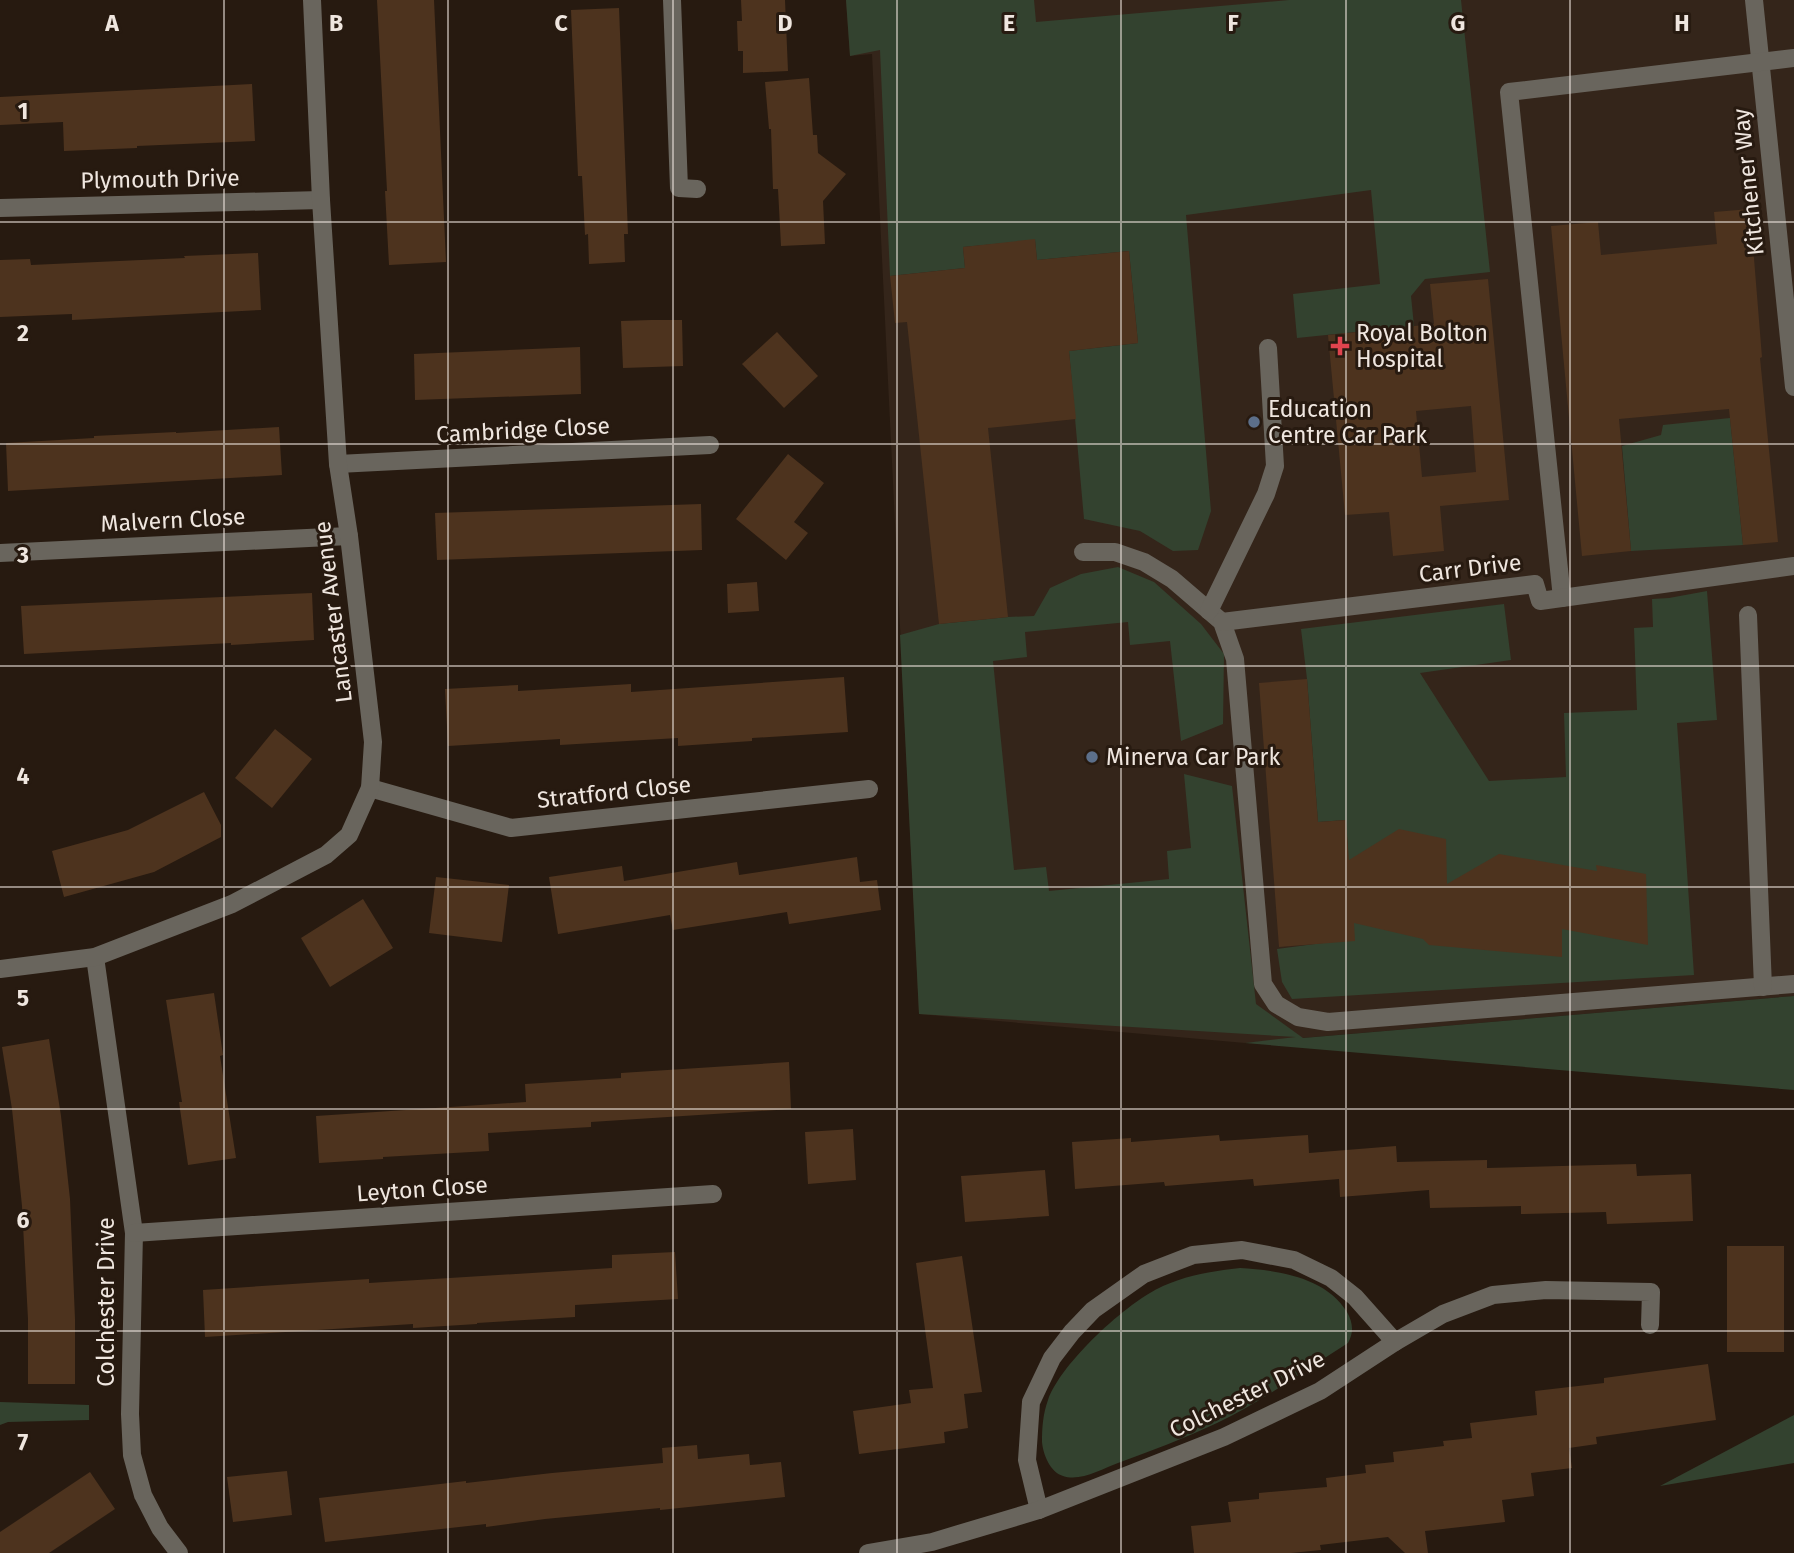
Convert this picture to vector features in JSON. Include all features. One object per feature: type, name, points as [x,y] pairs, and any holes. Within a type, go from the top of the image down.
[{"type":"street","name":"Lancaster Avenue","points":[[0,969],[95,957],[232,904],[326,855],[349,835],[370,788],[373,742],[338,464],[321,200],[312,0]]},
{"type":"street","points":[[672,0],[679,188],[697,188]]},
{"type":"street","name":"Kitchener Way","points":[[1754,0],[1794,387]]},
{"type":"street","points":[[1562,598],[1509,92],[1794,58]]},
{"type":"street","name":"Plymouth Drive","points":[[0,208],[321,200]]},
{"type":"street","points":[[1215,617],[1275,467],[1268,348]]},
{"type":"street","name":"Cambridge Close","points":[[338,464],[710,445]]},
{"type":"street","name":"Malvern Close","points":[[0,553],[349,536]]},
{"type":"street","points":[[1083,552],[1115,552],[1144,562],[1172,579],[1215,617],[1235,659],[1263,984],[1276,1004],[1298,1017],[1328,1022],[1794,984]]},
{"type":"street","name":"Carr Drive","points":[[1215,617],[1535,584],[1540,601],[1794,566]]},
{"type":"street","points":[[1748,615],[1763,987]]},
{"type":"street","name":"Stratford Close","points":[[370,788],[511,828],[869,789]]},
{"type":"street","name":"Colchester Drive","points":[[95,957],[134,1233],[130,1414],[132,1455],[144,1495],[160,1528],[179,1553]]},
{"type":"street","name":"Leyton Close","points":[[134,1233],[713,1194]]},
{"type":"street","points":[[1039,1510],[1027,1460],[1031,1402],[1052,1358],[1072,1332],[1093,1310],[1144,1273],[1193,1255],[1242,1250],[1294,1260],[1331,1278],[1355,1297],[1395,1342]]},
{"type":"street","name":"Colchester Drive","points":[[869,1553],[932,1542],[1039,1510],[1224,1437],[1320,1391],[1443,1314],[1493,1295],[1546,1290],[1651,1292],[1650,1325]]},
{"type":"shaded area","name":"Royal Bolton Hospital","points":[[846,0],[1794,0],[1794,996],[1245,1043],[919,1014],[872,54],[850,56]]},
{"type":"green space","points":[[846,0],[1034,0],[1036,22],[1289,0],[1461,0],[1490,272],[1425,279],[1411,296],[1414,326],[1297,338],[1293,294],[1380,284],[1371,190],[1186,215],[1211,511],[1198,550],[1173,551],[1140,531],[1084,519],[1069,351],[1138,343],[1129,251],[1037,260],[1035,240],[963,247],[965,268],[890,276],[880,50],[850,56]]},
{"type":"green space","points":[[1730,418],[1743,545],[1631,551],[1622,446],[1661,435],[1663,425]]},
{"type":"green space","points":[[1118,567],[1154,582],[1201,624],[1224,654],[1223,724],[1181,741],[1170,641],[1130,645],[1128,622],[1025,632],[1027,657],[993,661],[1014,870],[1046,867],[1049,891],[1169,879],[1167,851],[1191,848],[1184,774],[1232,786],[1256,1004],[1303,1038],[1794,996],[1794,1090],[1245,1043],[1296,1037],[919,1014],[900,635],[939,624],[1034,616],[1050,588],[1081,574]]},
{"type":"green space","points":[[1707,591],[1717,720],[1677,723],[1694,975],[1292,999],[1282,982],[1277,949],[1353,939],[1346,820],[1318,822],[1301,629],[1504,604],[1511,660],[1420,673],[1489,781],[1566,777],[1564,713],[1637,710],[1634,628],[1653,627],[1652,599]]},
{"type":"green space","points":[[1240,1268],[1285,1274],[1314,1283],[1327,1291],[1338,1300],[1349,1316],[1352,1331],[1348,1343],[1251,1405],[1193,1434],[1084,1476],[1063,1476],[1054,1471],[1048,1462],[1042,1442],[1045,1410],[1055,1385],[1081,1352],[1114,1319],[1163,1286],[1201,1274]]},
{"type":"green space","points":[[0,1402],[89,1405],[89,1420],[8,1422],[0,1425]]},
{"type":"green space","points":[[1794,1415],[1794,1463],[1660,1486]]},
{"type":"building","points":[[377,0],[434,0],[446,262],[389,265]]},
{"type":"building","points":[[741,0],[785,0],[788,71],[743,73],[743,51],[738,51],[737,21],[742,21]]},
{"type":"building","points":[[619,8],[628,234],[624,234],[625,262],[589,264],[582,176],[578,176],[571,10]]},
{"type":"building","points":[[809,78],[813,135],[817,135],[818,153],[846,174],[823,201],[825,244],[781,246],[778,189],[773,189],[771,129],[765,82]]},
{"type":"building","points":[[252,84],[255,141],[64,151],[63,122],[0,125],[0,97]]},
{"type":"building","points":[[1750,209],[1760,358],[1778,542],[1743,545],[1729,409],[1619,419],[1631,551],[1582,556],[1551,226],[1598,222],[1601,255],[1717,244],[1714,212]]},
{"type":"building","points":[[1035,239],[1037,260],[1129,251],[1138,343],[1069,351],[1076,419],[988,428],[1008,617],[939,624],[907,322],[895,323],[890,276],[965,268],[963,247]]},
{"type":"building","points":[[258,253],[261,310],[72,320],[72,314],[0,317],[0,260],[30,259],[31,265]]},
{"type":"building","points":[[1488,279],[1509,500],[1440,506],[1444,551],[1393,556],[1389,512],[1345,515],[1328,335],[1434,324],[1430,284]],"holes":[[[1471,406],[1476,472],[1422,477],[1416,411]]]},
{"type":"building","points":[[682,320],[683,366],[623,368],[621,321]]},
{"type":"building","points":[[777,332],[818,376],[784,408],[742,364]]},
{"type":"building","points":[[580,347],[581,394],[415,400],[414,354]]},
{"type":"building","points":[[279,427],[282,475],[8,491],[6,443]]},
{"type":"building","points":[[788,454],[824,483],[794,522],[808,533],[786,560],[736,519]]},
{"type":"building","points":[[701,504],[702,550],[437,560],[435,513]]},
{"type":"building","points":[[757,582],[759,611],[728,613],[727,584]]},
{"type":"building","points":[[312,593],[314,640],[24,654],[21,606]]},
{"type":"building","points":[[844,677],[848,732],[678,746],[678,738],[560,745],[560,739],[448,746],[445,689],[518,685],[518,691],[631,684],[631,692]]},
{"type":"building","points":[[1307,679],[1318,822],[1346,820],[1349,860],[1399,829],[1446,839],[1447,884],[1499,854],[1597,871],[1596,865],[1646,874],[1648,945],[1562,929],[1562,957],[1429,945],[1423,939],[1354,923],[1355,941],[1279,947],[1259,683]]},
{"type":"building","points":[[275,729],[312,759],[272,808],[235,778]]},
{"type":"building","points":[[204,792],[221,825],[221,837],[154,872],[64,897],[52,851],[128,830]]},
{"type":"building","points":[[857,857],[860,882],[877,880],[881,910],[789,924],[787,912],[673,930],[670,915],[558,934],[549,877],[622,866],[624,881],[737,862],[739,875]]},
{"type":"building","points":[[436,877],[509,885],[502,942],[429,933]]},
{"type":"building","points":[[363,899],[393,948],[330,987],[301,938]]},
{"type":"building","points":[[214,993],[223,1055],[220,1056],[236,1158],[188,1165],[179,1102],[182,1102],[166,1000]]},
{"type":"building","points":[[49,1039],[70,1199],[75,1384],[28,1384],[28,1319],[22,1206],[12,1109],[2,1047]]},
{"type":"building","points":[[789,1062],[791,1109],[591,1122],[591,1127],[488,1133],[489,1151],[319,1163],[316,1116],[526,1102],[525,1084],[621,1078],[621,1073]]},
{"type":"building","points":[[853,1129],[856,1180],[808,1184],[805,1132]]},
{"type":"building","points":[[1219,1135],[1220,1141],[1308,1135],[1309,1153],[1396,1146],[1397,1162],[1487,1160],[1487,1168],[1636,1164],[1637,1176],[1691,1174],[1693,1221],[1607,1224],[1606,1212],[1521,1214],[1521,1206],[1430,1208],[1429,1190],[1340,1197],[1339,1179],[1254,1186],[1253,1179],[1075,1189],[1072,1142],[1131,1138],[1131,1142]]},
{"type":"building","points":[[1045,1170],[1049,1216],[965,1222],[961,1176]]},
{"type":"building","points":[[1727,1246],[1784,1246],[1784,1352],[1727,1352]]},
{"type":"building","points":[[675,1252],[678,1299],[575,1305],[575,1317],[413,1328],[413,1324],[205,1337],[203,1290],[612,1268],[612,1255]]},
{"type":"building","points":[[962,1256],[982,1392],[964,1394],[968,1428],[944,1432],[945,1443],[859,1454],[853,1411],[911,1403],[909,1390],[933,1388],[916,1263]]},
{"type":"building","points":[[1708,1364],[1716,1420],[1596,1437],[1597,1444],[1569,1448],[1572,1468],[1531,1473],[1534,1496],[1502,1500],[1505,1522],[1425,1531],[1428,1553],[1405,1553],[1388,1537],[1320,1545],[1321,1550],[1291,1553],[1194,1553],[1191,1526],[1231,1522],[1228,1502],[1259,1499],[1259,1493],[1327,1487],[1326,1478],[1366,1473],[1365,1465],[1394,1462],[1393,1452],[1444,1446],[1443,1441],[1472,1438],[1470,1423],[1537,1415],[1535,1391],[1604,1383],[1604,1378]]},
{"type":"building","points":[[697,1445],[698,1459],[749,1454],[750,1465],[781,1462],[785,1497],[486,1527],[486,1524],[325,1542],[319,1498],[663,1463],[662,1448]]},
{"type":"building","points":[[287,1471],[292,1515],[233,1522],[227,1477]]},
{"type":"building","points":[[90,1472],[115,1509],[49,1553],[0,1553],[0,1532]]},
{"type":"place","name":"Royal Bolton Hospital","points":[[1340,346]]},
{"type":"place","name":"Education Centre Car Park","points":[[1254,422]]},
{"type":"place","name":"Minerva Car Park","points":[[1092,757]]}]
